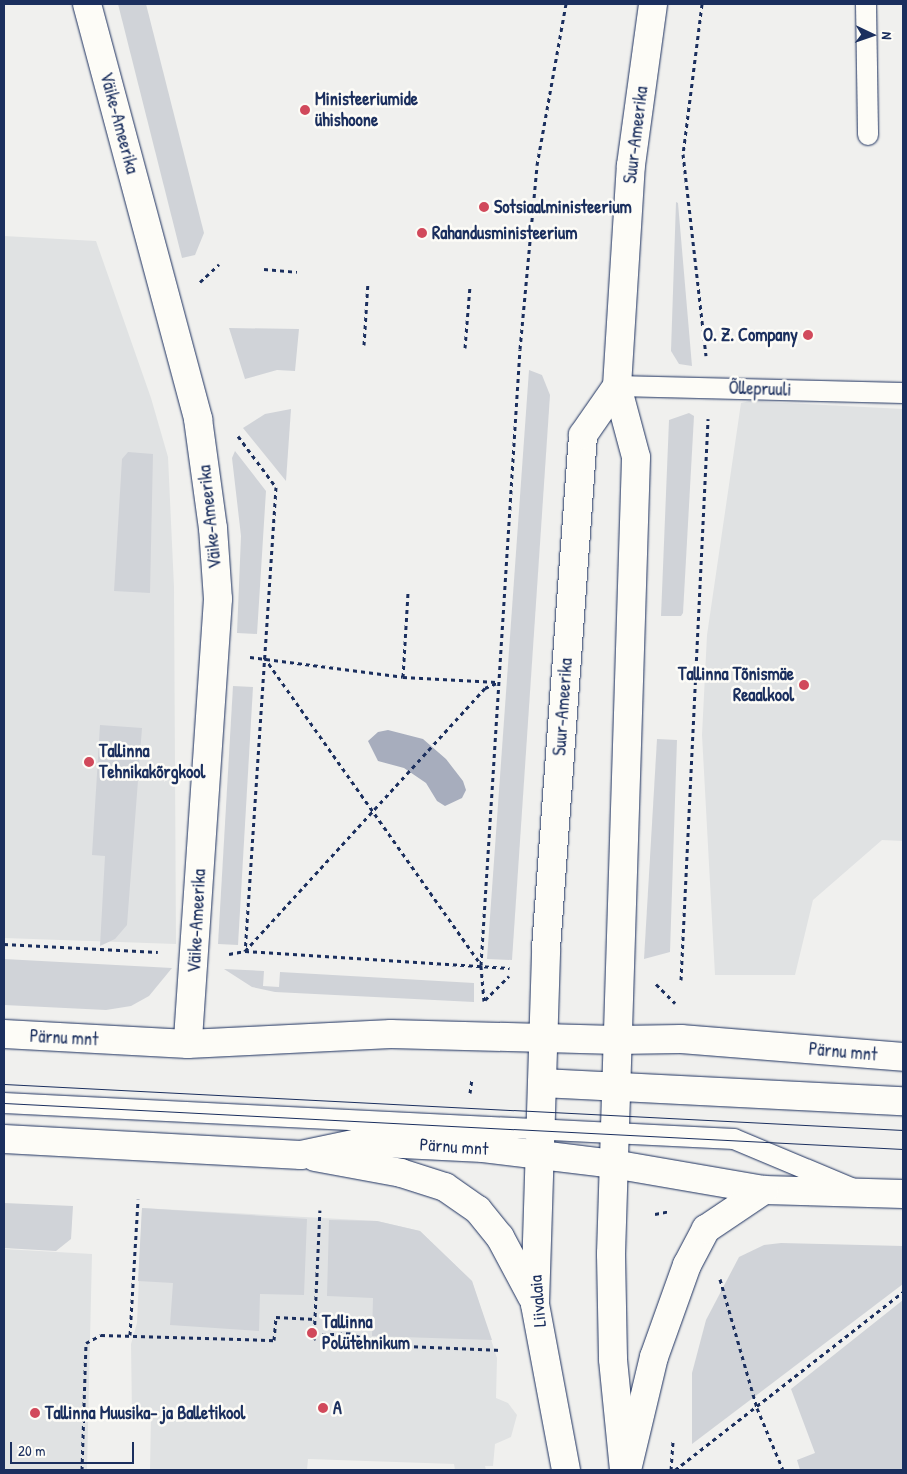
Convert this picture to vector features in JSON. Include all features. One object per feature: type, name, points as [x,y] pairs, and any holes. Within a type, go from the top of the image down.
[{"type":"main road","name":"Väike-Ameerika","points":[[87,4],[198,419],[213,528],[218,600],[188,1044]]},
{"type":"main road","name":"Suur-Ameerika","points":[[613,1164],[636,457],[617,386],[631,165],[653,4]]},
{"type":"main road","name":"Suur-Ameerika","points":[[542,1084],[546,949],[582,435],[617,386]]},
{"type":"main road","name":"Pärnu mnt","points":[[4,1034],[188,1044],[391,1034],[543,1040],[681,1039],[903,1057]]},
{"type":"main road","points":[[542,1084],[903,1101]]},
{"type":"main road","name":"Liivalaia","points":[[542,1084],[535,1304],[566,1470]]},
{"type":"main road","name":"Pärnu mnt","points":[[4,1139],[301,1155],[362,1142],[482,1148],[540,1143],[613,1164],[764,1190],[903,1194]]},
{"type":"main road","points":[[301,1155],[401,1173],[445,1187],[478,1210],[500,1237],[535,1304]]},
{"type":"main road","points":[[613,1164],[613,1359],[626,1470]]},
{"type":"main road","points":[[626,1470],[654,1357],[687,1265],[706,1228],[764,1190]]},
{"type":"lane","points":[[866,4],[868,135]]},
{"type":"lane","name":"Õllepruuli","points":[[617,386],[903,393]]},
{"type":"lane","points":[[4,1103],[540,1143],[614,1135],[734,1140],[862,1192]]},
{"type":"path","points":[[4,944],[195,954],[245,951],[481,965],[516,968],[484,1002],[481,965],[520,349],[537,165],[566,4]]},
{"type":"path","points":[[681,980],[710,387],[683,154],[702,4]]},
{"type":"path","points":[[264,268],[297,272]]},
{"type":"path","points":[[364,345],[368,282]]},
{"type":"path","points":[[465,348],[470,286]]},
{"type":"path","points":[[402,677],[408,593]]},
{"type":"path","points":[[481,965],[264,657],[402,677],[499,682]]},
{"type":"path","points":[[245,951],[485,688],[499,682]]},
{"type":"path","points":[[650,978],[677,1004]]},
{"type":"path","points":[[470,1093],[472,1078]]},
{"type":"path","points":[[130,1336],[138,1199]]},
{"type":"path","points":[[314,1340],[320,1210]]},
{"type":"path","points":[[717,1268],[757,1408],[782,1470]]},
{"type":"path","points":[[675,1470],[757,1408],[903,1292]]},
{"type":"path","points":[[82,1470],[86,1343],[101,1335],[274,1340],[276,1317],[315,1319]]},
{"type":"path","points":[[314,1335],[348,1333],[382,1344],[502,1350]]},
{"type":"shaded area","points":[[118,4],[146,4],[204,233],[195,255],[182,258]]},
{"type":"shaded area","points":[[676,202],[678,203],[692,366],[679,364],[671,351]]},
{"type":"shaded area","name":"Tallinna Tehnikakõrgkool","points":[[4,236],[96,241],[151,398],[168,457],[174,587],[176,944],[4,938]]},
{"type":"shaded area","points":[[229,328],[299,329],[295,371],[277,370],[245,379]]},
{"type":"shaded area","points":[[529,370],[542,375],[550,395],[512,960],[487,959]]},
{"type":"shaded area","name":"Tallinna Tõnismäe Reaalkool","points":[[750,401],[903,409],[903,841],[882,840],[813,900],[795,975],[715,975],[702,735],[707,635],[741,403]]},
{"type":"shaded area","points":[[291,409],[286,481],[243,428],[265,414]]},
{"type":"shaded area","points":[[689,413],[694,416],[683,613],[681,616],[661,616],[669,420]]},
{"type":"shaded area","points":[[235,451],[266,491],[257,634],[237,633],[241,536],[232,458]]},
{"type":"shaded area","points":[[128,452],[153,454],[150,593],[114,591],[122,459]]},
{"type":"shaded area","points":[[233,686],[253,687],[238,945],[218,944]]},
{"type":"shaded area","points":[[100,725],[142,728],[127,925],[115,939],[100,946],[105,856],[92,855]]},
{"type":"shaded area","points":[[657,739],[677,740],[670,952],[644,959]]},
{"type":"shaded area","points":[[4,959],[172,968],[149,996],[131,1006],[106,1010],[4,1005]]},
{"type":"shaded area","points":[[224,969],[264,971],[263,986],[279,987],[280,972],[474,983],[474,1002],[275,992],[252,987]]},
{"type":"shaded area","points":[[4,1203],[73,1206],[71,1239],[56,1251],[4,1248]]},
{"type":"shaded area","name":"Tallinna Polütehnikum","points":[[142,1208],[377,1221],[420,1231],[472,1281],[497,1358],[496,1398],[508,1403],[517,1415],[511,1437],[495,1444],[493,1466],[485,1466],[486,1470],[455,1470],[454,1464],[308,1459],[307,1470],[150,1470],[151,1416],[132,1415],[131,1344],[137,1323]]},
{"type":"shaded area","points":[[142,1208],[307,1219],[304,1295],[260,1294],[259,1331],[170,1325],[173,1283],[138,1281]]},
{"type":"shaded area","points":[[329,1220],[377,1221],[420,1231],[472,1281],[492,1340],[372,1336],[373,1298],[327,1296]]},
{"type":"shaded area","points":[[781,1243],[903,1246],[903,1284],[692,1444],[692,1373],[706,1320],[739,1257],[764,1245]]},
{"type":"shaded area","points":[[4,1249],[92,1254],[87,1470],[4,1470]]},
{"type":"shaded area","points":[[903,1300],[903,1470],[800,1470],[797,1460],[815,1453],[791,1389]]},
{"type":"water","points":[[388,730],[423,739],[446,759],[463,781],[466,790],[462,798],[445,806],[437,801],[426,783],[404,768],[378,761],[368,741],[378,732]]},
{"type":"tram line","points":[[4,1084],[903,1130]]},
{"type":"tram line","points":[[4,1103],[903,1149]]},
{"type":"place","name":"Ministeeriumide ühishoone","points":[[305,110]]},
{"type":"place","name":"Sotsiaalministeerium","points":[[484,207]]},
{"type":"place","name":"Rahandusministeerium","points":[[422,233]]},
{"type":"place","name":"O. Z. Company","points":[[808,335]]},
{"type":"place","name":"Tallinna Tõnismäe Reaalkool","points":[[804,685]]},
{"type":"place","name":"Tallinna Tehnikakõrgkool","points":[[89,762]]},
{"type":"place","name":"Tallinna Polütehnikum","points":[[312,1333]]},
{"type":"place","name":"A","points":[[323,1408]]},
{"type":"place","name":"Tallinna Muusika- ja Balletikool","points":[[35,1413]]}]
